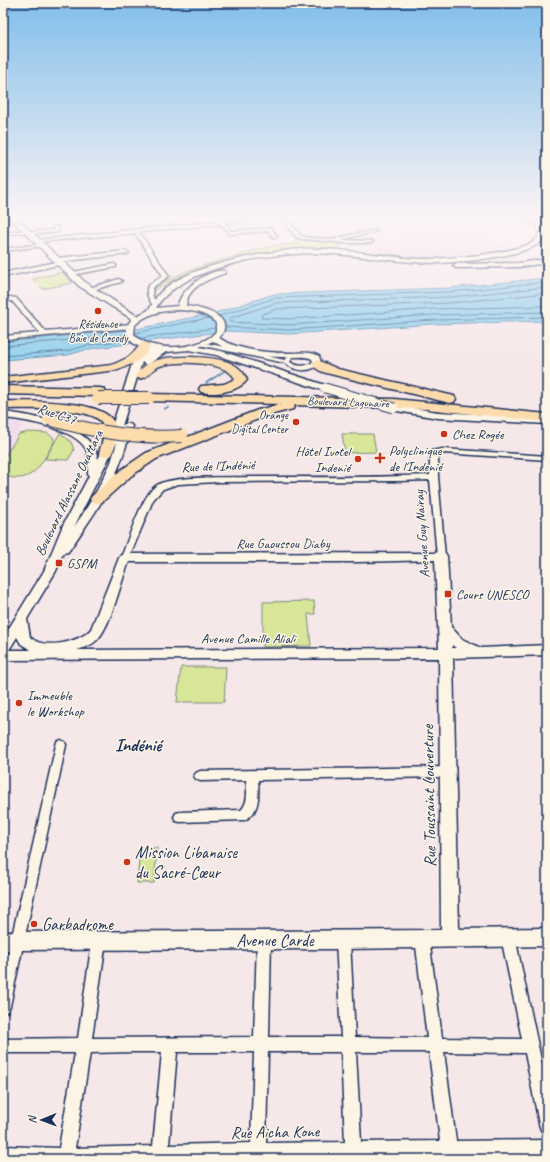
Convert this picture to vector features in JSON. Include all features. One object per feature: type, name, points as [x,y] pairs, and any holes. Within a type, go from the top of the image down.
[{"type":"highway","points":[[5,389],[114,368],[132,360],[142,352],[146,345]]},
{"type":"highway","points":[[5,389],[99,393],[150,393],[220,389],[235,384],[241,380],[238,372],[225,365],[189,360],[159,362],[147,368],[141,376]]},
{"type":"highway","points":[[317,362],[321,367],[334,372],[474,404]]},
{"type":"highway","name":"Boulevard Lagunaire","points":[[150,393],[387,396],[474,404],[547,413]]},
{"type":"highway","name":"Boulevard Lagunaire","points":[[150,393],[426,405],[547,420]]},
{"type":"highway","points":[[98,499],[126,472],[151,456],[272,410],[324,401]]},
{"type":"highway","points":[[3,405],[80,408],[103,415],[109,421],[110,433],[106,453]]},
{"type":"highway","points":[[3,410],[49,419],[109,435],[147,438],[182,436],[230,426]]},
{"type":"main road","points":[[150,313],[154,303],[161,294],[201,271]]},
{"type":"main road","points":[[182,308],[182,300],[187,292],[203,281],[225,271]]},
{"type":"main road","points":[[71,273],[89,289],[137,319]]},
{"type":"main road","points":[[188,348],[201,344],[216,336],[220,329],[220,323],[216,318],[207,313],[182,308],[167,309],[150,313],[137,319],[130,327],[132,338],[146,345],[166,349],[188,348],[218,353],[325,388],[394,408],[438,415],[547,420]]},
{"type":"main road","points":[[216,336],[223,344],[242,349],[289,359],[300,354],[309,354],[316,358],[317,362]]},
{"type":"main road","name":"Boulevard Alassane Ouattara","points":[[3,648],[50,571],[69,525],[106,453],[116,431],[134,370],[146,345]]},
{"type":"main road","points":[[50,571],[98,499],[115,464],[142,369],[147,361],[157,353],[166,349]]},
{"type":"main road","name":"Rue C37","points":[[3,415],[49,425],[77,436],[87,442],[94,457],[93,477]]},
{"type":"main road","name":"Rue Gaoussou Diaby","points":[[125,558],[358,558],[441,556]]},
{"type":"main road","name":"Avenue Guy Nairay","points":[[441,556],[446,654]]},
{"type":"main road","name":"Rue de l'Indénié","points":[[91,638],[99,624],[118,571],[125,558]]},
{"type":"main road","points":[[21,618],[20,633],[24,641],[31,645],[43,647],[79,645],[91,638],[99,647],[111,654]]},
{"type":"main road","name":"Avenue Camille Aliali","points":[[444,627],[454,641],[463,646],[493,652]]},
{"type":"main road","name":"Avenue Camille Aliali","points":[[3,655],[446,654],[547,650]]},
{"type":"main road","name":"Rue Toussaint Louverture","points":[[446,654],[450,938]]},
{"type":"main road","name":"Avenue Carde","points":[[10,941],[343,940],[547,937]]},
{"type":"street","points":[[3,275],[18,271]]},
{"type":"street","points":[[71,273],[82,271]]},
{"type":"street","points":[[154,303],[149,295],[150,288],[155,282],[166,276],[163,271]]},
{"type":"street","points":[[89,289],[119,281]]},
{"type":"street","points":[[3,298],[14,299],[44,334]]},
{"type":"street","points":[[3,338],[130,327]]},
{"type":"street","points":[[201,344],[289,359],[292,366],[300,368],[313,366],[317,362]]},
{"type":"street","name":"Avenue Guy Nairay","points":[[441,556],[434,477],[434,453],[437,451],[547,458]]},
{"type":"street","name":"Rue de l'Indénié","points":[[125,558],[149,499],[154,492],[168,483],[218,480],[399,479],[434,477]]},
{"type":"street","points":[[3,1006],[10,941],[61,745]]},
{"type":"street","points":[[200,776],[448,772]]},
{"type":"street","points":[[180,817],[244,815],[249,811],[252,803],[252,775]]},
{"type":"street","points":[[508,937],[529,1046],[547,1124]]},
{"type":"street","points":[[422,938],[434,1044],[449,1154]]},
{"type":"street","points":[[258,1155],[264,940]]},
{"type":"street","points":[[343,940],[353,1154]]},
{"type":"street","points":[[65,1157],[84,1046],[99,941]]},
{"type":"street","points":[[3,1046],[348,1046],[434,1044],[529,1046]]},
{"type":"street","points":[[160,1156],[170,1045]]},
{"type":"street","name":"Rue Aicha Kone","points":[[3,1154],[65,1157],[449,1154],[547,1148]]},
{"type":"shaded area","points":[[3,418],[25,421],[3,457]]},
{"type":"green space","points":[[187,271],[198,271],[170,281],[151,292],[160,283]]},
{"type":"green space","points":[[62,272],[72,283],[43,289],[33,279]]},
{"type":"green space","points":[[29,432],[47,433],[54,438],[54,442],[36,470],[30,475],[15,478],[3,475],[3,459],[19,434]]},
{"type":"green space","points":[[60,433],[71,442],[74,450],[68,460],[45,459]]},
{"type":"green space","points":[[342,434],[373,434],[376,452],[345,453]]},
{"type":"green space","points":[[314,601],[315,614],[308,614],[311,646],[263,647],[263,602]]},
{"type":"green space","points":[[181,667],[226,667],[224,702],[177,702]]},
{"type":"green space","points":[[140,848],[157,848],[154,883],[137,883]]},
{"type":"water","points":[[547,278],[547,321],[435,324],[290,334],[226,331],[89,349],[68,355],[3,360],[3,342],[137,329],[218,312],[274,294],[449,288]]},
{"type":"waterway","points":[[206,383],[226,370]]},
{"type":"waterway","points":[[164,409],[168,407]]},
{"type":"place","name":"Résidence Baie de Cocody","points":[[98,311]]},
{"type":"place","name":"Orange Digital Center","points":[[296,422]]},
{"type":"place","name":"Chez Rogée","points":[[444,434]]},
{"type":"place","name":"Polyclinique de l'Indenié","points":[[380,458]]},
{"type":"place","name":"Hôtel Ivotel Indenié","points":[[358,459]]},
{"type":"place","name":"GSPM","points":[[59,563]]},
{"type":"place","name":"Cours UNESCO","points":[[448,594]]},
{"type":"place","name":"Immeuble le Workshop","points":[[19,703]]},
{"type":"place","name":"Mission Libanaise du Sacré-Cœur","points":[[127,862]]},
{"type":"place","name":"Garbadrome","points":[[34,924]]},
{"type":"district","name":"Indénié","points":[[138,745]]}]
